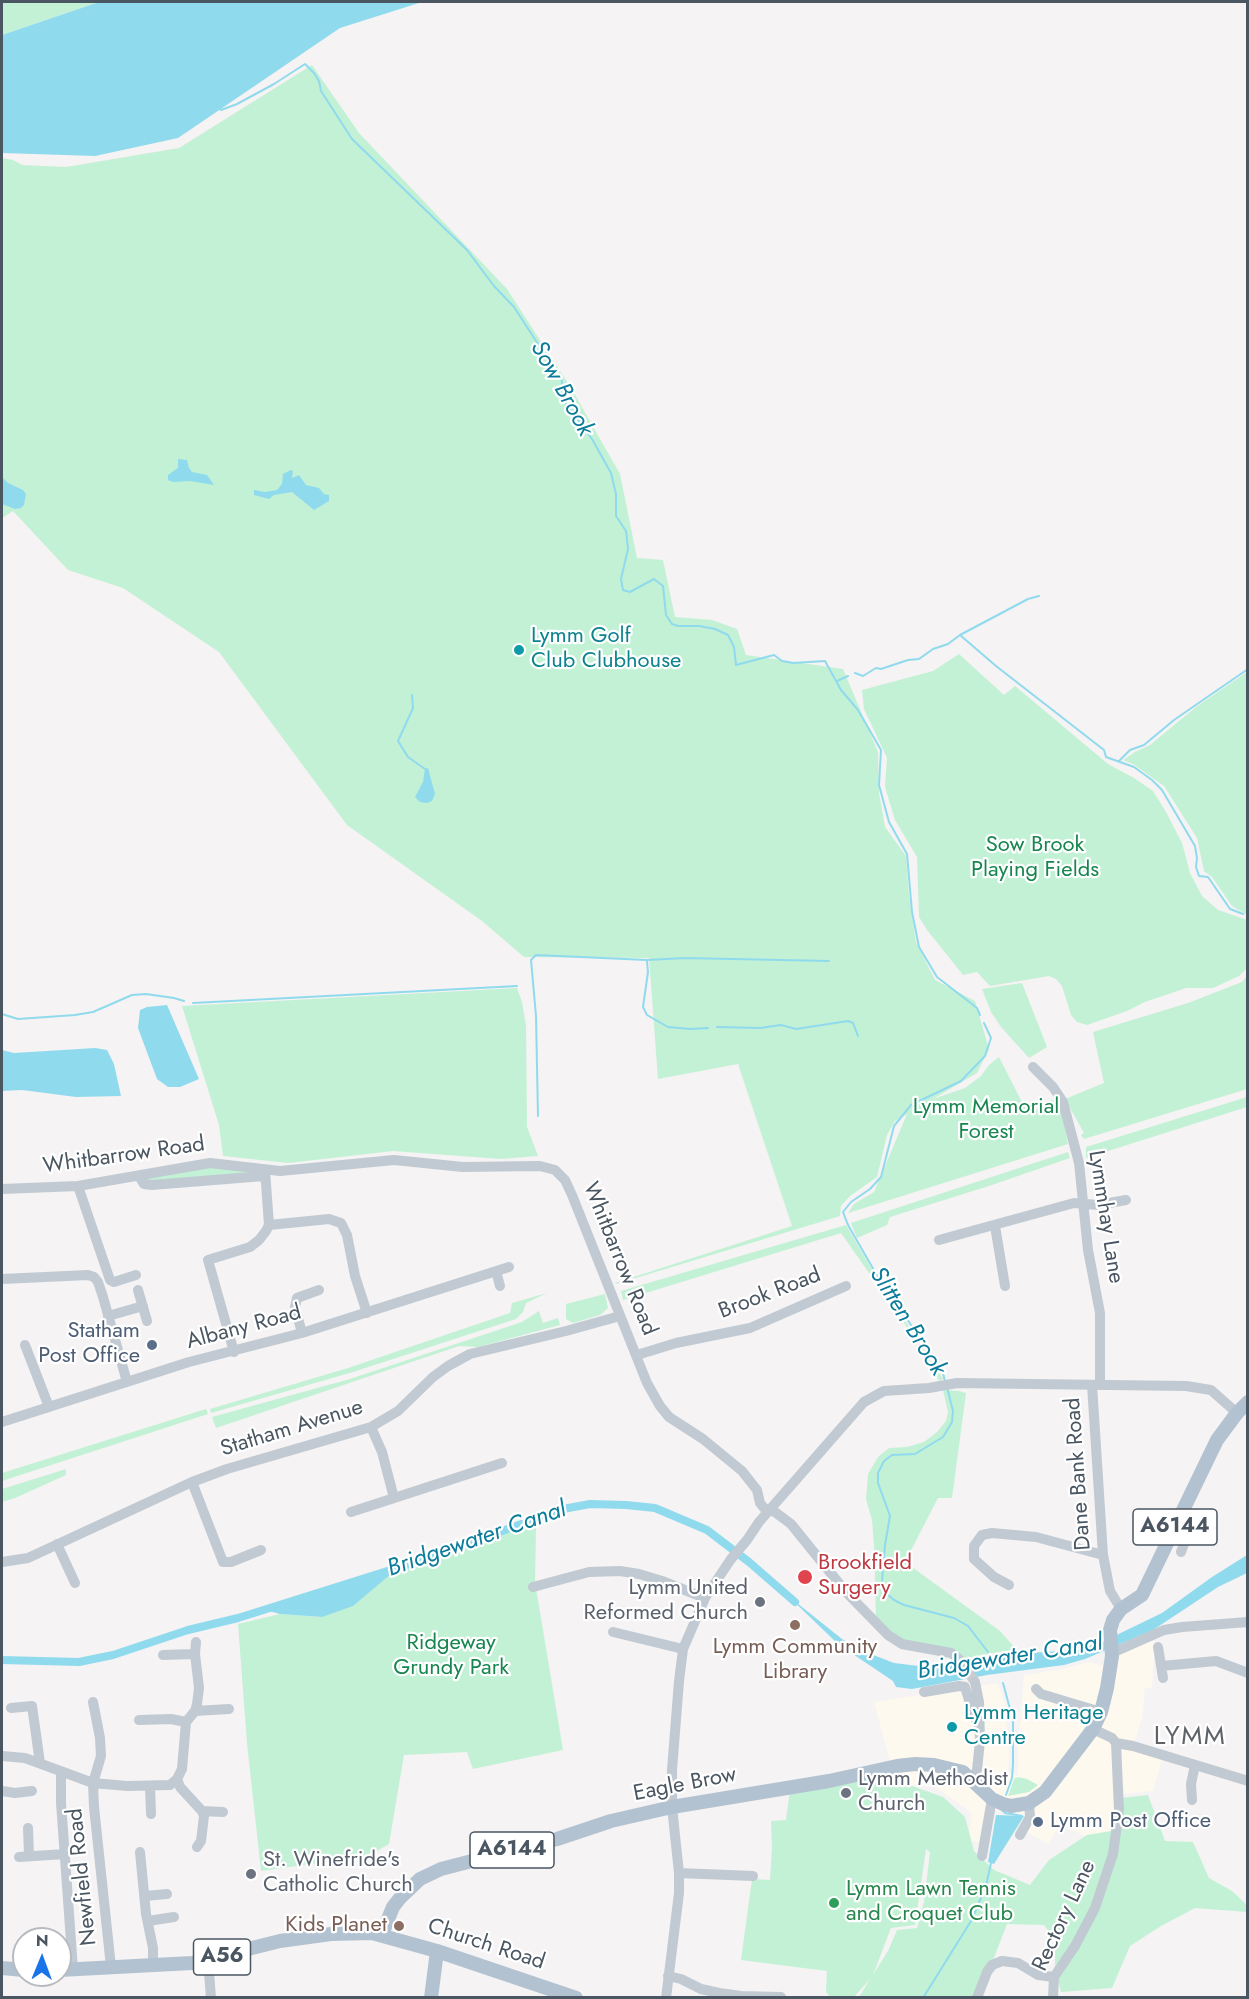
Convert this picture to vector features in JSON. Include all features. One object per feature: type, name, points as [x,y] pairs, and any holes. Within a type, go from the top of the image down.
[{"type":"main road","name":"A6144","points":[[1009,1803],[1045,1792],[1093,1728],[1101,1712],[1107,1688],[1113,1620],[1121,1609],[1142,1595],[1217,1440],[1248,1402]]},
{"type":"main road","name":"Eagle Brow","points":[[382,1934],[393,1907],[400,1898],[420,1879],[441,1869],[556,1839],[611,1821],[672,1807],[897,1766],[934,1765],[963,1772],[1009,1803]]},
{"type":"main road","name":"A56","points":[[72,1970],[153,1966],[208,1960],[280,1941],[331,1934],[382,1934]]},
{"type":"main road","name":"Church Road","points":[[382,1934],[576,1998]]},
{"type":"main road","points":[[431,1998],[437,1951]]},
{"type":"street","name":"Lymmhay Lane","points":[[1033,1067],[1053,1087],[1063,1102],[1079,1162],[1088,1250],[1100,1313],[1096,1385]]},
{"type":"street","name":"Whitbarrow Road","points":[[2,1189],[78,1186],[210,1163],[264,1173],[394,1160],[463,1167],[549,1167],[560,1174],[572,1195],[653,1394],[669,1417],[703,1438],[736,1465],[757,1490],[760,1503],[791,1524],[846,1592],[896,1641],[914,1647],[951,1653],[960,1660]]},
{"type":"street","points":[[139,1176],[144,1184],[152,1185],[264,1173],[269,1225],[259,1240],[250,1247],[208,1260],[234,1352]]},
{"type":"street","points":[[78,1186],[110,1280],[114,1282],[136,1275]]},
{"type":"street","points":[[939,1240],[1074,1203],[1098,1205],[1126,1200]]},
{"type":"street","points":[[269,1225],[329,1219],[340,1223],[347,1234],[355,1276],[367,1313]]},
{"type":"street","points":[[995,1226],[1005,1286]]},
{"type":"street","name":"Albany Road","points":[[2,1422],[189,1362],[302,1333],[509,1267]]},
{"type":"street","points":[[496,1271],[500,1286]]},
{"type":"street","points":[[2,1279],[88,1275],[94,1277],[98,1282],[127,1382]]},
{"type":"street","name":"Brook Road","points":[[637,1355],[676,1343],[750,1328],[846,1286]]},
{"type":"street","points":[[138,1290],[147,1320]]},
{"type":"street","points":[[302,1333],[295,1302],[301,1295],[319,1290]]},
{"type":"street","points":[[108,1316],[143,1306]]},
{"type":"street","name":"Statham Avenue","points":[[2,1562],[28,1558],[192,1482],[227,1469],[371,1427],[398,1411],[433,1377],[470,1354],[620,1316]]},
{"type":"street","points":[[25,1345],[49,1407]]},
{"type":"street","name":"Dane Bank Road","points":[[666,1998],[679,1873],[672,1807],[673,1760],[683,1649],[705,1598],[731,1559],[759,1522],[868,1398],[884,1391],[945,1385],[1096,1385],[1103,1555],[1110,1591],[1121,1609]]},
{"type":"street","points":[[1096,1385],[1205,1388],[1216,1393],[1237,1413]]},
{"type":"street","points":[[371,1427],[382,1452],[394,1498]]},
{"type":"street","points":[[351,1512],[502,1463]]},
{"type":"street","points":[[192,1482],[222,1563],[231,1562],[261,1550]]},
{"type":"street","points":[[1009,1585],[994,1577],[975,1559],[974,1546],[982,1535],[992,1533],[1036,1537],[1103,1555]]},
{"type":"street","points":[[1169,1540],[1184,1544]]},
{"type":"street","points":[[57,1544],[75,1583]]},
{"type":"street","points":[[533,1587],[589,1572],[620,1571],[662,1581],[705,1598]]},
{"type":"street","points":[[1111,1645],[1182,1626],[1248,1622]]},
{"type":"street","points":[[613,1632],[683,1649]]},
{"type":"street","points":[[2,1756],[25,1758],[93,1783],[170,1785],[177,1779],[183,1765],[186,1722],[195,1711],[199,1688],[196,1642]]},
{"type":"street","points":[[1158,1647],[1163,1678]]},
{"type":"street","points":[[163,1655],[195,1654]]},
{"type":"street","points":[[1161,1666],[1216,1661],[1248,1673]]},
{"type":"street","points":[[973,1780],[979,1754],[980,1726],[975,1682]]},
{"type":"street","points":[[924,1692],[960,1686],[965,1688],[974,1716],[980,1726]]},
{"type":"street","points":[[1036,1689],[1041,1694],[1101,1712]]},
{"type":"street","name":"Newfield Road","points":[[93,1702],[101,1756],[93,1783],[94,1806],[111,1967]]},
{"type":"street","points":[[11,1708],[32,1706],[40,1763]]},
{"type":"street","points":[[195,1711],[229,1709]]},
{"type":"street","points":[[139,1720],[171,1719],[186,1722]]},
{"type":"street","points":[[1093,1728],[1112,1738],[1116,1743],[1123,1743],[1247,1779]]},
{"type":"street","name":"Rectory Lane","points":[[1053,1998],[1054,1977],[1075,1946],[1095,1908],[1113,1854],[1119,1810],[1116,1743]]},
{"type":"street","points":[[1192,1800],[1191,1784],[1195,1765]]},
{"type":"street","points":[[61,1771],[66,1927]]},
{"type":"street","points":[[177,1779],[180,1787],[202,1811],[203,1832],[197,1847]]},
{"type":"street","points":[[150,1786],[151,1814]]},
{"type":"street","points":[[2,1791],[15,1793],[32,1790]]},
{"type":"street","points":[[982,1856],[1009,1803],[1032,1813],[1020,1835]]},
{"type":"street","points":[[202,1811],[223,1812]]},
{"type":"street","points":[[28,1828],[24,1856],[65,1854]]},
{"type":"street","points":[[140,1852],[153,1948],[153,1966]]},
{"type":"street","points":[[679,1873],[753,1876]]},
{"type":"street","points":[[145,1896],[167,1894]]},
{"type":"street","points":[[148,1921],[174,1917]]},
{"type":"street","points":[[208,1960],[211,1998]]},
{"type":"street","points":[[977,1998],[987,1972],[992,1965],[1002,1961],[1018,1963],[1038,1975],[1054,1977]]},
{"type":"street","points":[[668,1976],[681,1979],[701,1989],[719,1993],[781,1997]]},
{"type":"shaded area","points":[[1144,1639],[1155,1641],[1152,1688],[1145,1688],[1142,1718],[1133,1746],[1163,1755],[1153,1791],[1116,1795],[1115,1825],[1108,1848],[1061,1824],[1048,1844],[1019,1827],[1025,1815],[1004,1810],[995,1811],[988,1843],[968,1840],[972,1813],[935,1787],[909,1785],[890,1762],[874,1702],[998,1683],[1005,1705],[1009,1754],[1008,1774],[1018,1775],[1024,1675],[1088,1662],[1108,1667],[1117,1651]]},
{"type":"green space","points":[[2,2],[99,2],[2,35]]},
{"type":"green space","name":"Lymm Memorial Forest","points":[[312,65],[359,133],[507,289],[571,388],[620,474],[637,558],[663,560],[675,617],[712,620],[737,629],[746,655],[843,669],[878,752],[879,793],[885,827],[906,856],[916,942],[935,980],[975,1001],[989,1049],[977,1073],[933,1099],[965,1088],[981,1076],[999,1057],[1028,1114],[1056,1098],[1061,1107],[1068,1144],[848,1213],[854,1204],[874,1192],[907,1114],[895,1121],[887,1135],[877,1177],[850,1196],[841,1206],[840,1216],[616,1284],[792,1226],[738,1064],[658,1079],[649,958],[524,957],[482,921],[347,825],[219,652],[123,588],[68,570],[13,511],[2,518],[2,158],[22,165],[66,167],[179,148]]},
{"type":"green space","name":"Sow Brook Playing Fields","points":[[959,654],[1004,695],[1015,686],[1108,764],[1153,791],[1182,843],[1190,873],[1202,896],[1218,910],[1247,920],[1247,968],[1239,976],[1213,988],[1186,988],[1087,1025],[1077,1022],[1071,1015],[1062,986],[1056,979],[1049,976],[990,986],[977,972],[963,975],[919,917],[917,857],[895,820],[885,787],[887,758],[864,709],[862,690],[933,671]]},
{"type":"green space","points":[[1247,672],[1247,915],[1232,906],[1212,877],[1204,871],[1197,838],[1164,786],[1133,764],[1123,760],[1150,745],[1196,707]]},
{"type":"green space","points":[[1247,976],[1247,1089],[1084,1139],[1081,1135],[1084,1133],[1065,1099],[1104,1083],[1093,1032],[1188,1003],[1242,982]]},
{"type":"green space","points":[[1022,983],[1047,1047],[1029,1058],[1001,1027],[991,1012],[982,989]]},
{"type":"green space","points":[[517,988],[526,1026],[527,1127],[538,1156],[501,1159],[393,1151],[288,1163],[223,1156],[219,1125],[182,1006]]},
{"type":"green space","points":[[1247,1097],[1247,1107],[1086,1158],[1086,1147]]},
{"type":"green space","points":[[1068,1152],[1070,1158],[890,1217],[887,1225],[857,1238],[851,1223]]},
{"type":"green space","points":[[191,1166],[265,1170],[152,1185],[139,1176]]},
{"type":"green space","points":[[846,1225],[874,1273],[943,1379],[939,1381],[930,1360],[841,1233],[623,1300],[621,1291]]},
{"type":"green space","points":[[547,1293],[526,1303],[523,1312],[516,1319],[353,1372],[211,1413],[210,1409],[348,1368],[510,1313],[512,1303]]},
{"type":"green space","points":[[605,1294],[608,1308],[600,1315],[573,1323],[566,1319],[566,1304]]},
{"type":"green space","points":[[539,1311],[543,1323],[558,1318],[560,1325],[478,1347],[459,1346],[216,1428],[212,1417],[350,1379],[522,1322]]},
{"type":"green space","points":[[943,1390],[966,1393],[952,1498],[938,1498],[905,1562],[1000,1631],[1016,1649],[961,1659],[903,1643],[876,1618],[872,1520],[866,1499],[868,1474],[878,1457],[889,1448],[907,1447],[924,1442],[946,1421],[948,1412]]},
{"type":"green space","points":[[206,1409],[208,1414],[2,1481],[2,1473]]},
{"type":"green space","points":[[66,1469],[66,1475],[2,1502],[2,1489]]},
{"type":"green space","name":"Ridgeway Grundy Park","points":[[534,1518],[534,1526],[536,1526],[535,1582],[563,1750],[473,1769],[467,1752],[404,1755],[389,1844],[368,1856],[261,1871],[247,1743],[238,1624],[280,1614],[322,1617],[398,1568]]},
{"type":"green space","points":[[883,1772],[901,1782],[943,1797],[965,1817],[974,1851],[994,1870],[1030,1885],[1049,1860],[1087,1835],[1111,1831],[1122,1798],[1148,1795],[1165,1841],[1193,1842],[1209,1878],[1232,1891],[1246,1904],[1247,1912],[1195,1908],[1161,1926],[1130,1946],[1112,1988],[1061,1992],[1055,1968],[1055,1940],[1044,1925],[1007,1924],[993,1960],[972,1997],[859,1997],[870,1979],[854,1997],[830,1997],[826,1992],[827,1971],[741,1960],[752,1879],[770,1880],[771,1821],[786,1820],[790,1790]],"holes":[[[926,1849],[930,1852],[924,1902],[917,1928],[897,1930],[888,1951],[873,1975],[891,1928],[915,1925]]]},
{"type":"green space","points":[[1018,1777],[1038,1785],[1029,1792],[1008,1796],[1014,1779]]},
{"type":"water","points":[[99,2],[422,2],[340,28],[178,138],[95,156],[2,153],[2,35]]},
{"type":"water","points":[[178,459],[187,460],[192,472],[207,475],[214,485],[168,480],[168,475],[178,468]]},
{"type":"water","points":[[293,471],[292,478],[299,475],[306,485],[319,488],[324,494],[329,495],[329,501],[314,510],[292,492],[274,495],[269,499],[254,495],[254,490],[265,492],[277,490],[282,484],[283,474]]},
{"type":"water","points":[[2,477],[26,494],[24,505],[21,508],[15,509],[2,504]]},
{"type":"water","points":[[428,768],[435,794],[432,801],[427,803],[420,802],[415,797],[423,782],[425,769]]},
{"type":"water","points":[[167,1005],[199,1079],[180,1087],[168,1087],[157,1079],[138,1028],[140,1010]]},
{"type":"water","points":[[95,1048],[107,1050],[114,1064],[121,1096],[76,1097],[22,1090],[2,1091],[2,1050],[14,1053]]},
{"type":"water","points":[[1247,1555],[1247,1573],[1218,1587],[1153,1630],[1085,1659],[1064,1665],[987,1675],[912,1689],[896,1687],[893,1681],[838,1644],[787,1595],[842,1639],[863,1651],[894,1663],[935,1668],[1028,1653],[1076,1650],[1100,1643],[1162,1613]]},
{"type":"water","points":[[398,1568],[353,1606],[322,1617],[280,1614],[262,1609],[324,1592]]},
{"type":"water","points":[[996,1815],[1024,1816],[994,1864],[988,1862]]},
{"type":"waterway","name":"Sow Brook","points":[[219,108],[221,110],[237,104],[305,64],[314,73],[321,91],[352,139],[467,250],[494,286],[514,307],[562,381],[561,397],[592,439],[611,473],[616,494],[616,516],[626,531],[628,549],[621,579],[623,590],[630,592],[654,579],[663,586],[666,615],[672,624],[715,629],[728,635],[734,647],[736,665],[774,655],[782,661],[793,663],[825,661],[841,690],[858,710],[881,750],[879,785],[889,822],[907,854],[912,912],[919,947],[937,977],[977,1008],[980,1015]]},
{"type":"waterway","points":[[855,673],[863,676],[876,668],[881,669],[908,660],[919,659],[933,649],[948,644],[960,635],[1028,599],[1039,596]]},
{"type":"waterway","points":[[960,635],[1104,750],[1106,757],[1134,767],[1152,780],[1162,790],[1195,846],[1199,876],[1208,877],[1230,909],[1243,914]]},
{"type":"waterway","points":[[1119,761],[1130,750],[1144,745],[1174,720],[1248,669]]},
{"type":"waterway","points":[[837,681],[848,676]]},
{"type":"waterway","points":[[412,695],[413,708],[398,741],[408,757],[425,769]]},
{"type":"waterway","points":[[538,1116],[536,1016],[531,960],[536,955],[647,960],[685,958],[829,961]]},
{"type":"waterway","points":[[647,961],[648,972],[643,1007],[647,1015],[668,1027],[708,1028]]},
{"type":"waterway","points":[[193,1003],[517,986]]},
{"type":"waterway","points":[[2,1014],[18,1019],[75,1015],[93,1012],[132,995],[146,994],[184,1001]]},
{"type":"waterway","points":[[717,1027],[760,1028],[781,1025],[796,1029],[848,1021],[853,1023],[858,1036]]},
{"type":"waterway","name":"Sow Brook","points":[[945,1382],[943,1373],[875,1272],[843,1212],[851,1202],[870,1189],[881,1177],[894,1126],[911,1105],[961,1081],[985,1056],[991,1038],[984,1023]]},
{"type":"waterway","name":"Slitten Brook","points":[[947,1387],[953,1411],[952,1422],[943,1437],[915,1454],[892,1455],[884,1461],[878,1473],[878,1483],[890,1516],[882,1581],[887,1594],[894,1600],[904,1605],[954,1618],[968,1626],[988,1652]]},
{"type":"waterway","name":"Bridgewater Canal","points":[[2,1660],[79,1662],[113,1655],[188,1630],[238,1618],[419,1561],[563,1509],[590,1504],[655,1508],[707,1530],[749,1562],[795,1602]]},
{"type":"waterway","name":"Slitten Brook","points":[[1003,1683],[1013,1720],[1012,1778],[1006,1795]]},
{"type":"waterway","name":"Slitten Brook","points":[[1002,1810],[1005,1813],[1022,1816]]},
{"type":"waterway","points":[[923,1998],[971,1921],[986,1886],[991,1863]]},
{"type":"tunnel","points":[[960,1660],[975,1682]]},
{"type":"place","name":"Lymm Golf Club Clubhouse","points":[[519,650]]},
{"type":"place","name":"Statham Post Office","points":[[152,1345]]},
{"type":"place","name":"Brookfield Surgery","points":[[805,1577]]},
{"type":"place","name":"Lymm United Reformed Church","points":[[760,1602]]},
{"type":"place","name":"Lymm Community Library","points":[[795,1625]]},
{"type":"place","name":"Lymm Heritage Centre","points":[[952,1727]]},
{"type":"place","name":"Lymm Methodist Church","points":[[846,1793]]},
{"type":"place","name":"Lymm Post Office","points":[[1038,1822]]},
{"type":"place","name":"St. Winefride's Catholic Church","points":[[251,1874]]},
{"type":"place","name":"Lymm Lawn Tennis and Croquet Club","points":[[834,1903]]},
{"type":"place","name":"Kids Planet","points":[[399,1926]]},
{"type":"district","name":"LYMM","points":[[1190,1738]]}]
